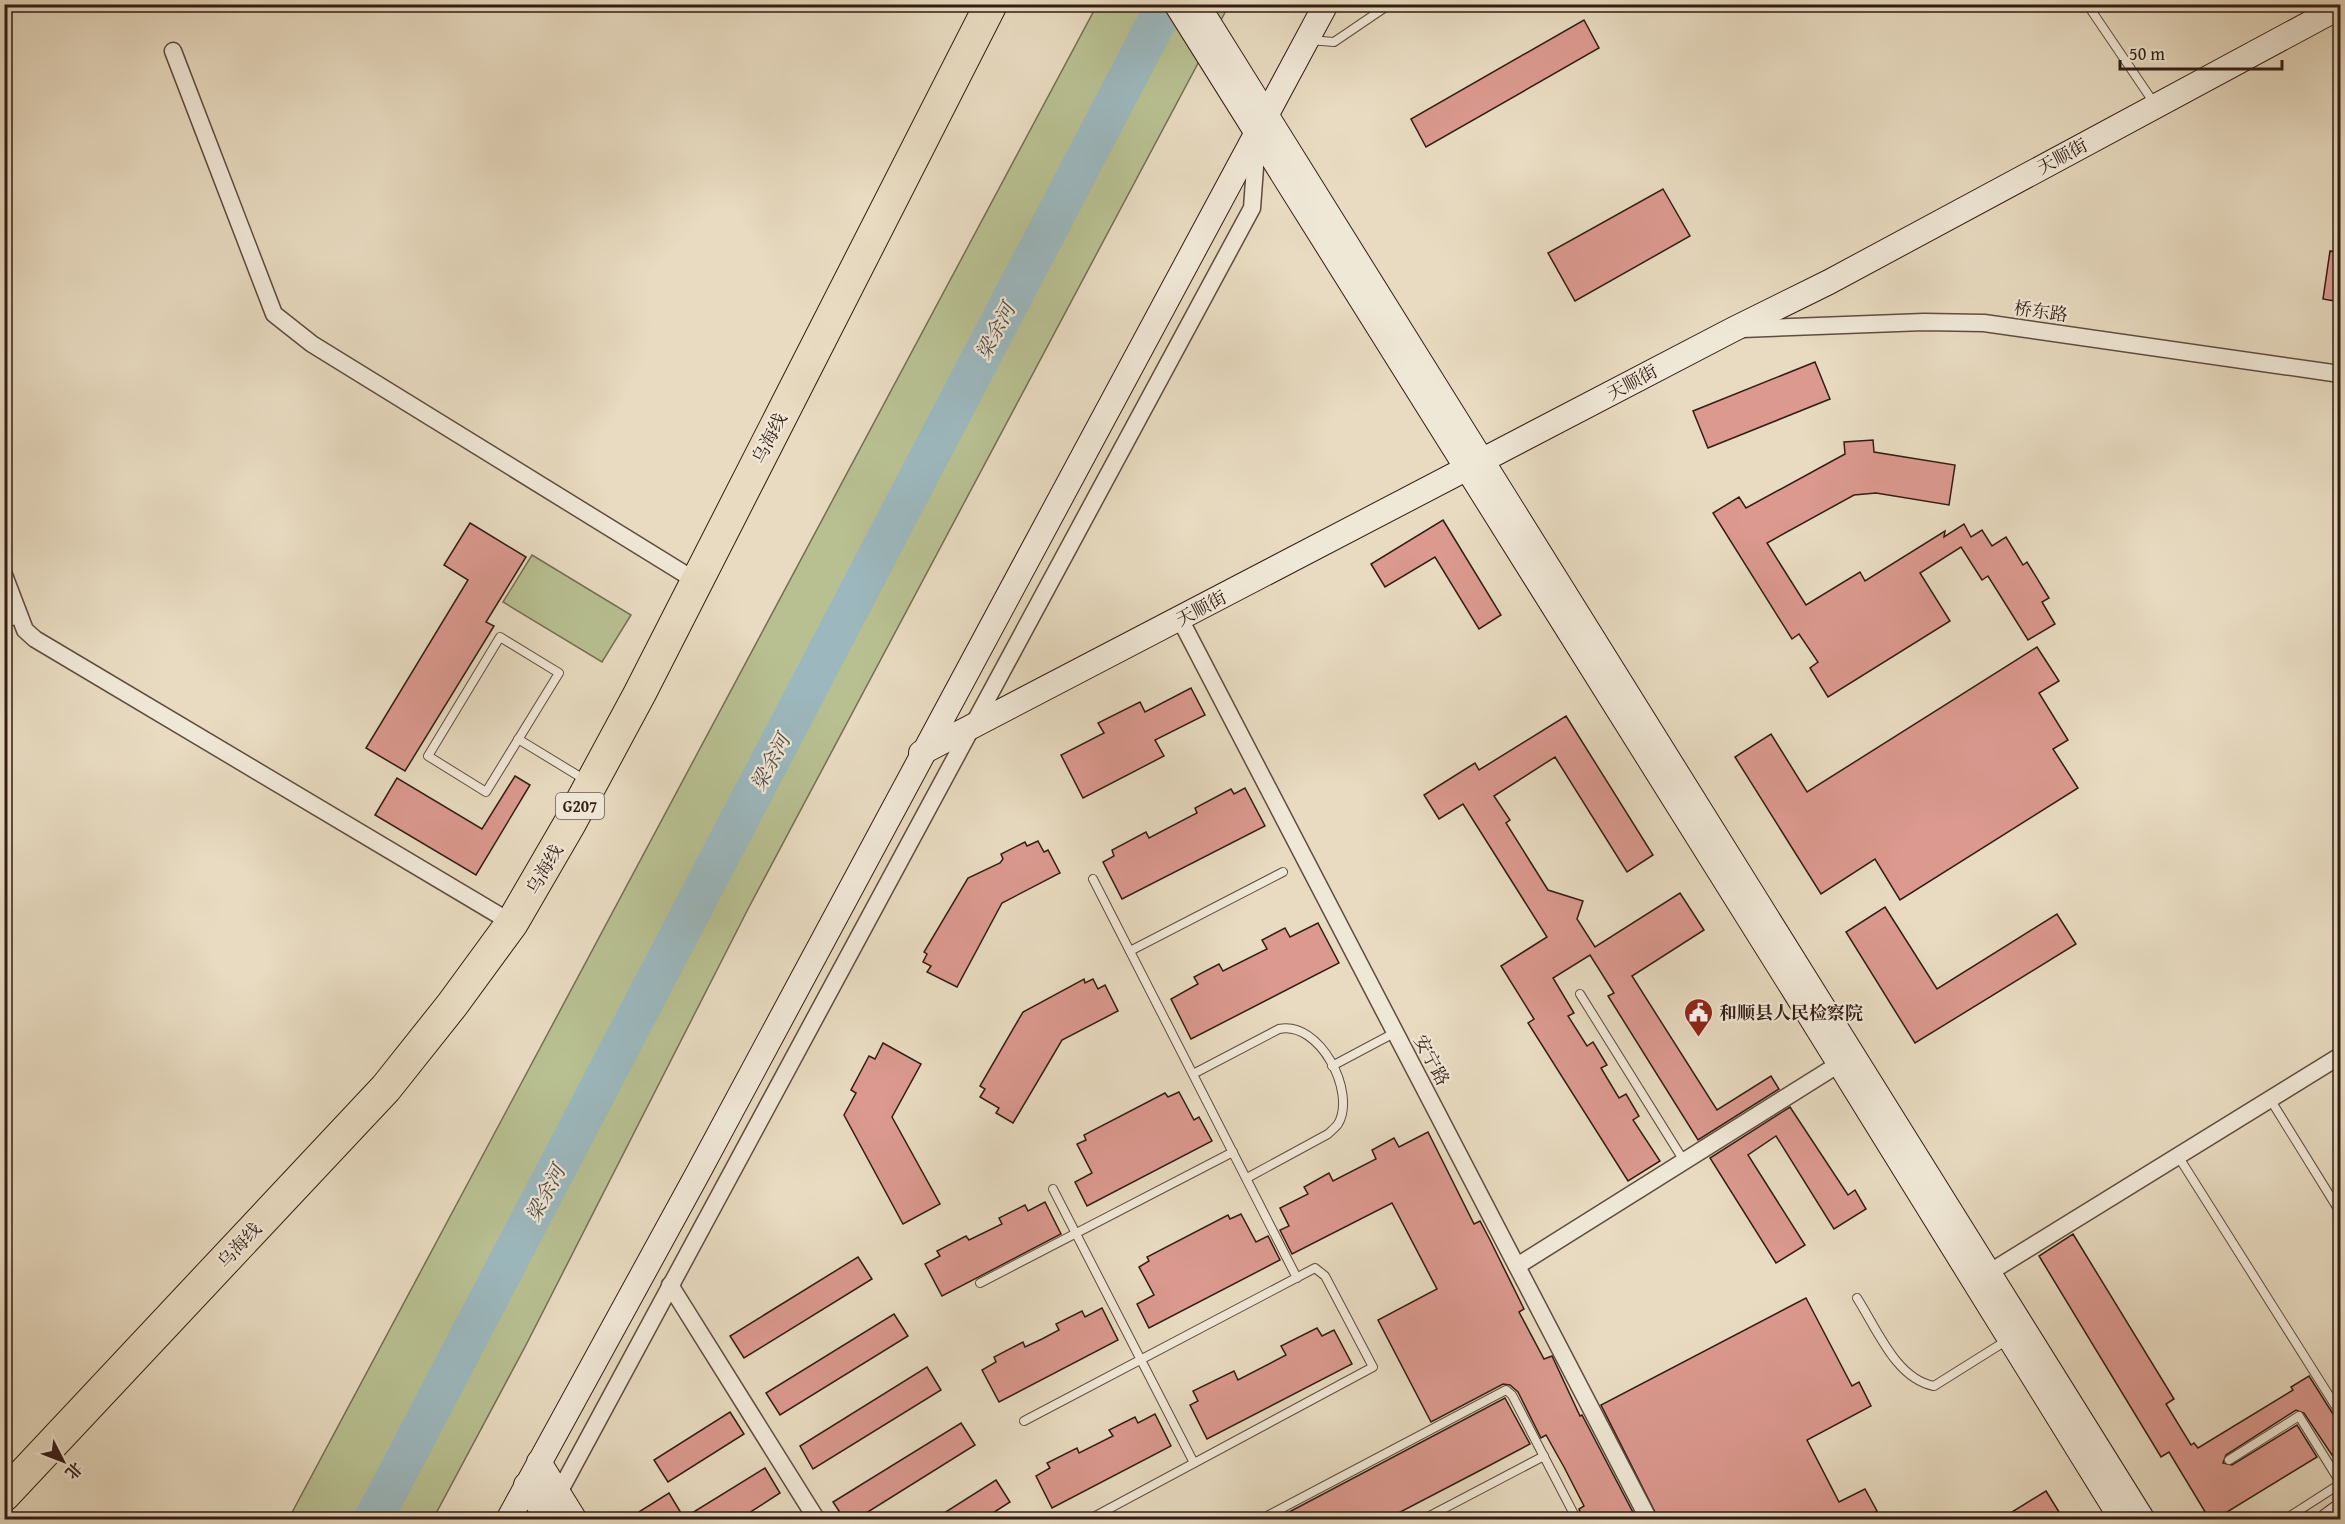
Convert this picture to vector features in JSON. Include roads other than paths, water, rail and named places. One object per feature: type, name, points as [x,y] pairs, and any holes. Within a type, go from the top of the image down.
[{"type":"highway","name":"乌海线","points":[[4,1495],[386,1088],[452,1005],[512,923],[592,783],[991,4]]},
{"type":"main road","points":[[1176,4],[1226,67],[1475,465],[1990,1272],[2143,1520]]},
{"type":"main road","points":[[1197,4],[1226,67]]},
{"type":"main road","points":[[508,1520],[698,1173],[921,753],[1326,4]]},
{"type":"main road","name":"天顺街","points":[[921,753],[1734,329],[1829,282],[2340,7]]},
{"type":"main road","points":[[1475,465],[1839,1064],[2122,1520]]},
{"type":"main road","points":[[539,1462],[575,1520]]},
{"type":"main road","points":[[526,1485],[546,1518]]},
{"type":"main road","points":[[2329,1520],[2340,1512]]},
{"type":"street","points":[[173,51],[274,314],[312,344],[696,581]]},
{"type":"street","points":[[546,1518],[1252,208],[1262,124]]},
{"type":"street","name":"桥东路","points":[[1734,329],[1924,322],[1984,323],[2340,374]]},
{"type":"street","points":[[4,575],[12,621],[35,639],[512,923]]},
{"type":"street","name":"安宁路","points":[[1180,619],[1649,1520]]},
{"type":"street","points":[[1990,1272],[2340,1056]]},
{"type":"street","points":[[1517,1266],[1839,1064]]},
{"type":"street","points":[[670,1286],[817,1520]]},
{"type":"lane","points":[[1307,39],[1334,42],[1390,4]]},
{"type":"lane","points":[[2087,4],[2156,106]]},
{"type":"lane","points":[[500,637],[559,673],[518,739],[486,792],[428,756],[500,637]]},
{"type":"lane","points":[[518,739],[592,783]]},
{"type":"lane","points":[[1130,951],[1283,872]]},
{"type":"lane","points":[[1094,879],[1297,1278]]},
{"type":"lane","points":[[1580,994],[1684,1161]]},
{"type":"lane","points":[[1193,1074],[1286,1028],[1307,1033],[1317,1042],[1340,1081],[1342,1099],[1339,1123],[1328,1134],[1247,1178]]},
{"type":"lane","points":[[1332,1066],[1396,1032]]},
{"type":"lane","points":[[2270,1099],[2340,1212]]},
{"type":"lane","points":[[980,1283],[1233,1152]]},
{"type":"lane","points":[[2178,1156],[2340,1413]]},
{"type":"lane","points":[[1053,1189],[1194,1463]]},
{"type":"lane","points":[[1024,1421],[1315,1268],[1325,1276],[1372,1367],[1088,1520]]},
{"type":"lane","points":[[1857,1298],[1904,1372],[1921,1383],[1934,1386],[2009,1338]]},
{"type":"lane","points":[[1269,1515],[1506,1390],[1512,1395],[1577,1520]]},
{"type":"lane","points":[[2229,1460],[2299,1416],[2340,1483],[2284,1520]]},
{"type":"lane","points":[[1422,1520],[1544,1455]]},
{"type":"waterway","name":"梁余河","points":[[373,1520],[1166,4]]},
{"type":"place","name":"和顺县人民检察院","points":[[1698,1038]]}]
